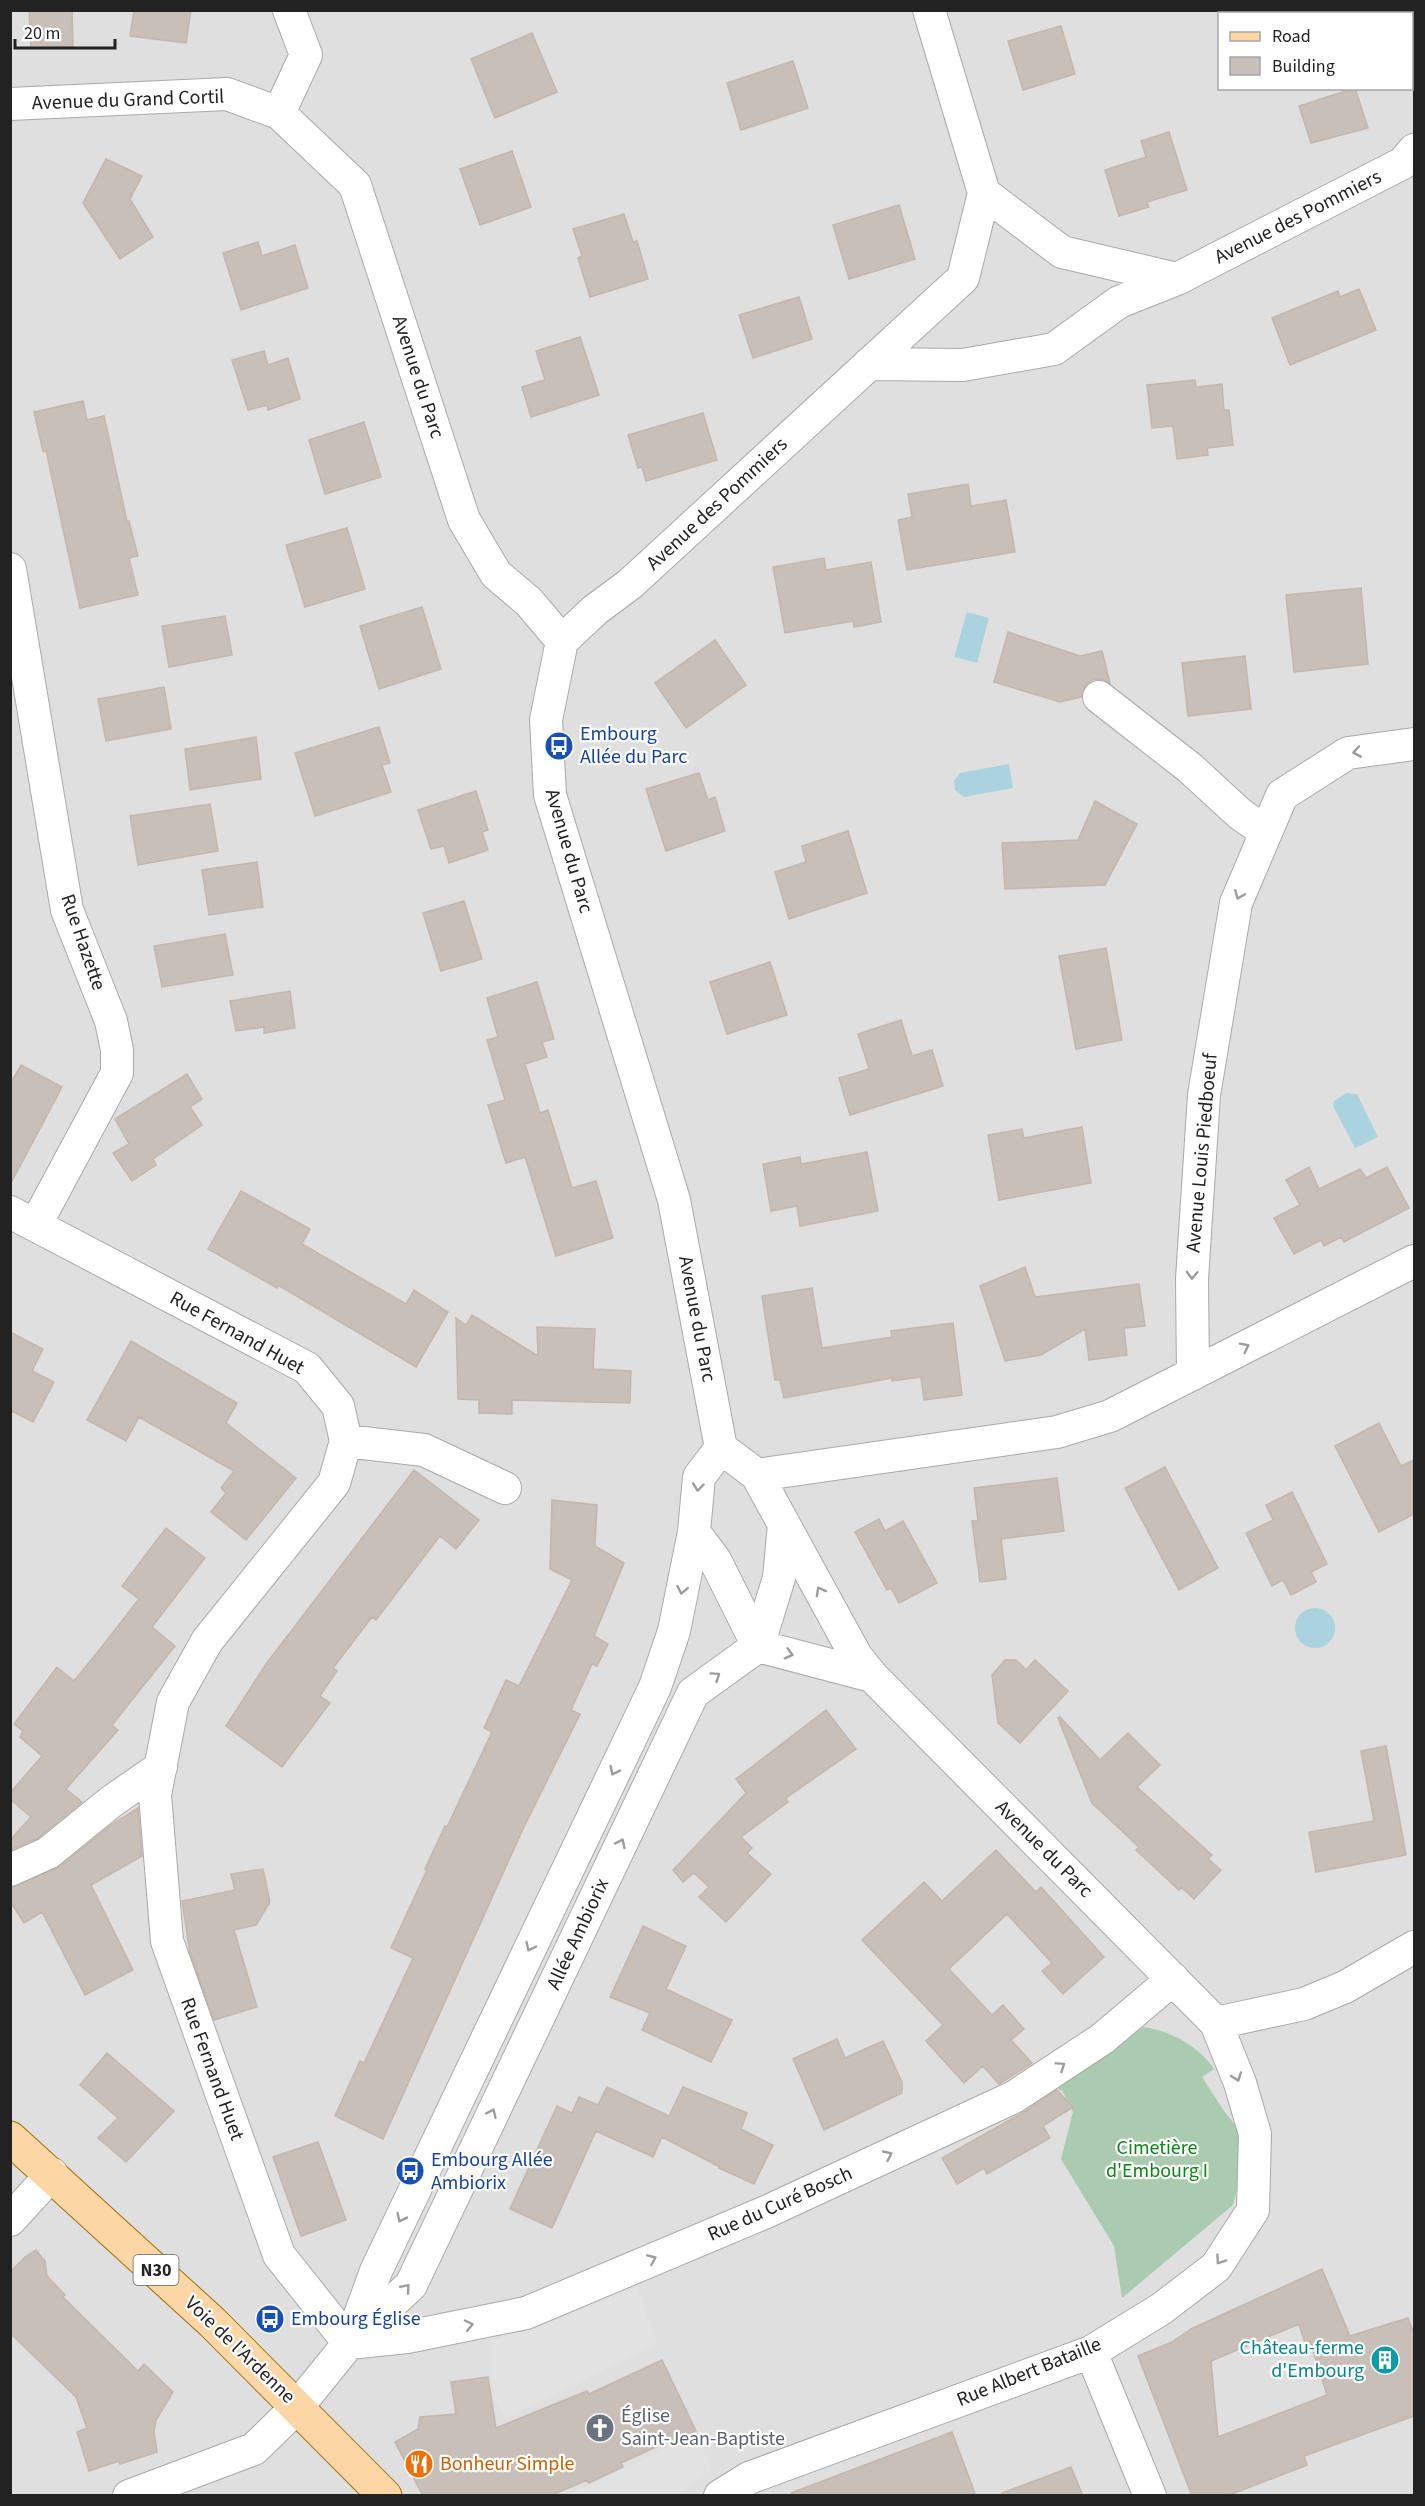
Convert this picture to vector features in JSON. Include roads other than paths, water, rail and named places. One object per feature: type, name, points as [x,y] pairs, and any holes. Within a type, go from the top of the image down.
[{"type":"main road","name":"Voie de l'Ardenne","points":[[10,2138],[212,2322],[385,2496]]},
{"type":"street","points":[[279,112],[306,55],[289,10]]},
{"type":"street","points":[[929,10],[984,193],[1062,252],[1177,279]]},
{"type":"street","name":"Avenue du Grand Cortil","points":[[10,104],[227,94],[279,112]]},
{"type":"street","name":"Avenue du Parc","points":[[279,112],[355,185],[464,520],[496,574],[529,602],[562,640],[546,720],[550,795],[674,1200],[721,1448],[757,1475],[856,1656],[872,1676],[1216,2023]]},
{"type":"street","name":"Avenue des Pommiers","points":[[869,364],[963,365],[1054,349],[1119,302],[1177,279],[1403,163],[1414,150]]},
{"type":"street","name":"Avenue des Pommiers","points":[[562,640],[646,569],[963,278],[984,193]]},
{"type":"street","name":"Rue Hazette","points":[[10,569],[68,910],[111,1021],[117,1050],[117,1073],[23,1218]]},
{"type":"street","points":[[1099,697],[1190,768],[1240,814],[1266,832]]},
{"type":"street","name":"Avenue Louis Piedboeuf","points":[[1193,1374],[1192,1278],[1204,1095],[1236,903],[1282,795],[1348,753],[1414,744]]},
{"type":"street","name":"Rue Fernand Huet","points":[[23,1218],[307,1368],[338,1406],[346,1441],[334,1483],[207,1641],[173,1702],[155,1795],[167,1941],[279,2255],[349,2343]]},
{"type":"street","points":[[757,1475],[1057,1432],[1110,1416],[1414,1261]]},
{"type":"street","points":[[346,1441],[424,1450],[505,1488]]},
{"type":"street","points":[[721,1448],[699,1477],[694,1532],[715,1560],[758,1646],[872,1676]]},
{"type":"street","points":[[758,1646],[779,1578],[784,1524]]},
{"type":"street","name":"Allée Ambiorix","points":[[349,2343],[376,2271],[655,1687],[674,1631],[694,1532]]},
{"type":"street","name":"Allée Ambiorix","points":[[129,2496],[254,2449],[298,2406],[349,2343],[411,2285],[693,1692],[758,1646]]},
{"type":"street","points":[[10,1870],[48,1853],[112,1801],[161,1767]]},
{"type":"street","points":[[1216,2023],[1304,2004],[1345,1987],[1414,1947]]},
{"type":"street","name":"Rue du Curé Bosch","points":[[349,2343],[407,2337],[526,2313],[765,2211],[1014,2097],[1102,2039],[1173,1979]]},
{"type":"street","name":"Rue Albert Bataille","points":[[720,2496],[749,2478],[1091,2352],[1161,2309],[1216,2267],[1253,2210],[1255,2134],[1240,2084],[1216,2023]]},
{"type":"street","points":[[10,2220],[52,2174]]},
{"type":"street","points":[[1091,2352],[1150,2496]]},
{"type":"water","points":[[967,612],[989,618],[977,663],[954,657]]},
{"type":"water","points":[[1009,764],[1013,788],[964,797],[955,790],[954,781],[960,773]]},
{"type":"water","points":[[1346,1093],[1357,1094],[1378,1137],[1355,1148],[1333,1106],[1334,1101]]},
{"type":"water","points":[[1315,1608],[1329,1614],[1335,1628],[1329,1642],[1315,1648],[1301,1642],[1295,1628],[1301,1614]]},
{"type":"place","name":"Embourg Allée du Parc","points":[[559,746]]},
{"type":"place","name":"Embourg Allée Ambiorix","points":[[410,2171]]},
{"type":"place","name":"Embourg Église","points":[[270,2319]]},
{"type":"place","name":"Château-ferme d'Embourg","points":[[1385,2360]]},
{"type":"place","name":"Église Saint-Jean-Baptiste","points":[[600,2428]]},
{"type":"place","name":"Bonheur Simple","points":[[419,2464]]},
{"type":"park label","name":"Cimetière d'Embourg I","points":[[1157,2160]]}]
